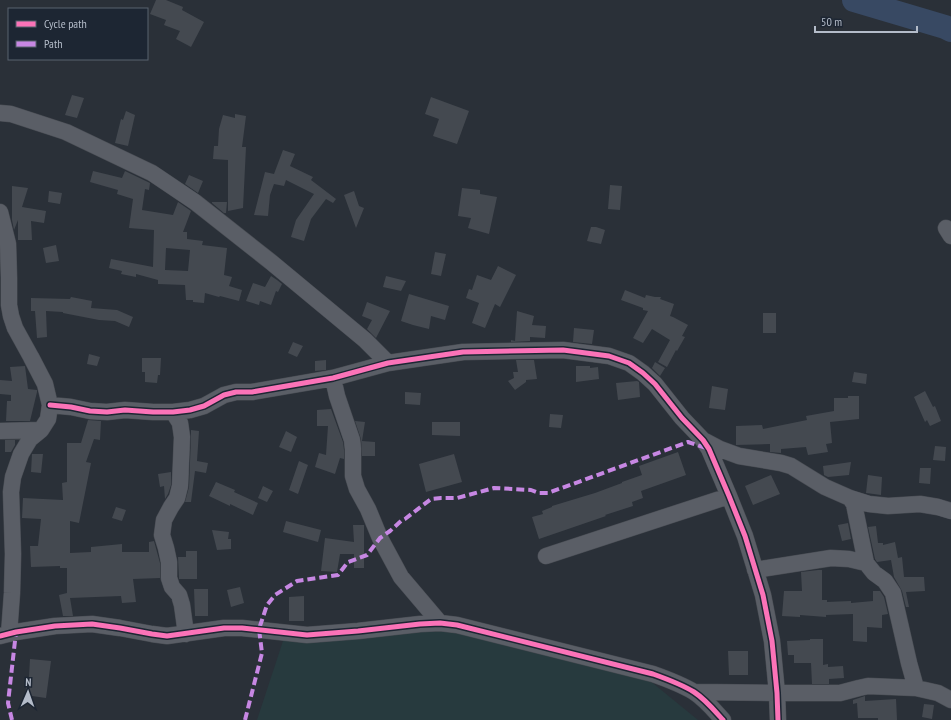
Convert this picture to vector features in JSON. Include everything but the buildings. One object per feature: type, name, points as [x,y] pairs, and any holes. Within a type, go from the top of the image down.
[{"type":"street","points":[[0,113],[11,114],[66,132],[152,173],[195,202],[271,262],[365,340],[388,363]]},
{"type":"street","points":[[0,212],[8,244],[10,278],[9,305],[11,316],[15,328],[44,384],[50,405],[48,419],[41,430],[30,439],[21,454],[13,476],[11,492],[13,554],[12,593],[4,635],[55,626],[92,624],[167,636],[224,628],[242,628],[307,635],[420,624],[440,623],[457,625],[653,674],[681,684],[694,692],[723,720]]},
{"type":"street","points":[[50,405],[107,412],[125,410],[173,412],[190,410],[204,406],[236,392],[252,392],[333,378],[388,363],[463,352],[563,350],[609,356],[629,363],[655,384],[682,418],[703,440],[709,449],[729,496],[745,536],[763,595],[772,641],[778,720]]},
{"type":"street","points":[[333,378],[337,396],[352,440],[353,476],[357,489],[368,509],[380,538],[401,577],[440,623]]},
{"type":"street","points":[[173,412],[180,423],[182,437],[180,486],[177,498],[164,520],[162,535],[169,562],[169,578],[172,587],[179,594],[186,634]]},
{"type":"street","points":[[0,431],[41,430]]},
{"type":"street","points":[[703,440],[720,449],[739,456],[781,462],[791,466],[825,487],[850,498],[869,504],[888,506],[920,504],[951,511]]},
{"type":"street","points":[[546,556],[729,496]]},
{"type":"street","points":[[850,498],[854,504],[866,563],[874,573],[885,581],[893,593],[916,688]]},
{"type":"street","points":[[755,570],[831,558],[849,559],[866,563]]},
{"type":"street","points":[[694,692],[777,694],[840,693],[868,686],[916,688],[938,694],[951,700]]},
{"type":"green space","points":[[444,630],[649,680],[698,720],[257,720],[283,641]]},
{"type":"waterway","points":[[854,0],[951,30]]},
{"type":"marked path","points":[[245,720],[262,653],[259,629],[267,605],[275,595],[297,581],[338,575],[348,562],[367,555],[380,538],[431,499],[457,498],[494,488],[531,490],[539,493],[548,493],[688,442],[709,449]]},
{"type":"marked path","points":[[12,720],[8,703],[16,632]]},
{"type":"cycle path","points":[[50,405],[107,412],[125,410],[173,412],[190,410],[204,406],[224,395],[236,392],[252,392],[333,378],[388,363],[463,352],[563,350],[609,356],[629,363],[655,384],[682,418],[703,440],[709,449],[729,496],[745,536],[763,595],[772,641],[778,720]]},
{"type":"cycle path","points":[[0,636],[55,626],[92,624],[167,636],[224,628],[242,628],[307,635],[440,623],[457,625],[653,674],[679,684],[694,692],[706,701],[723,720]]}]
